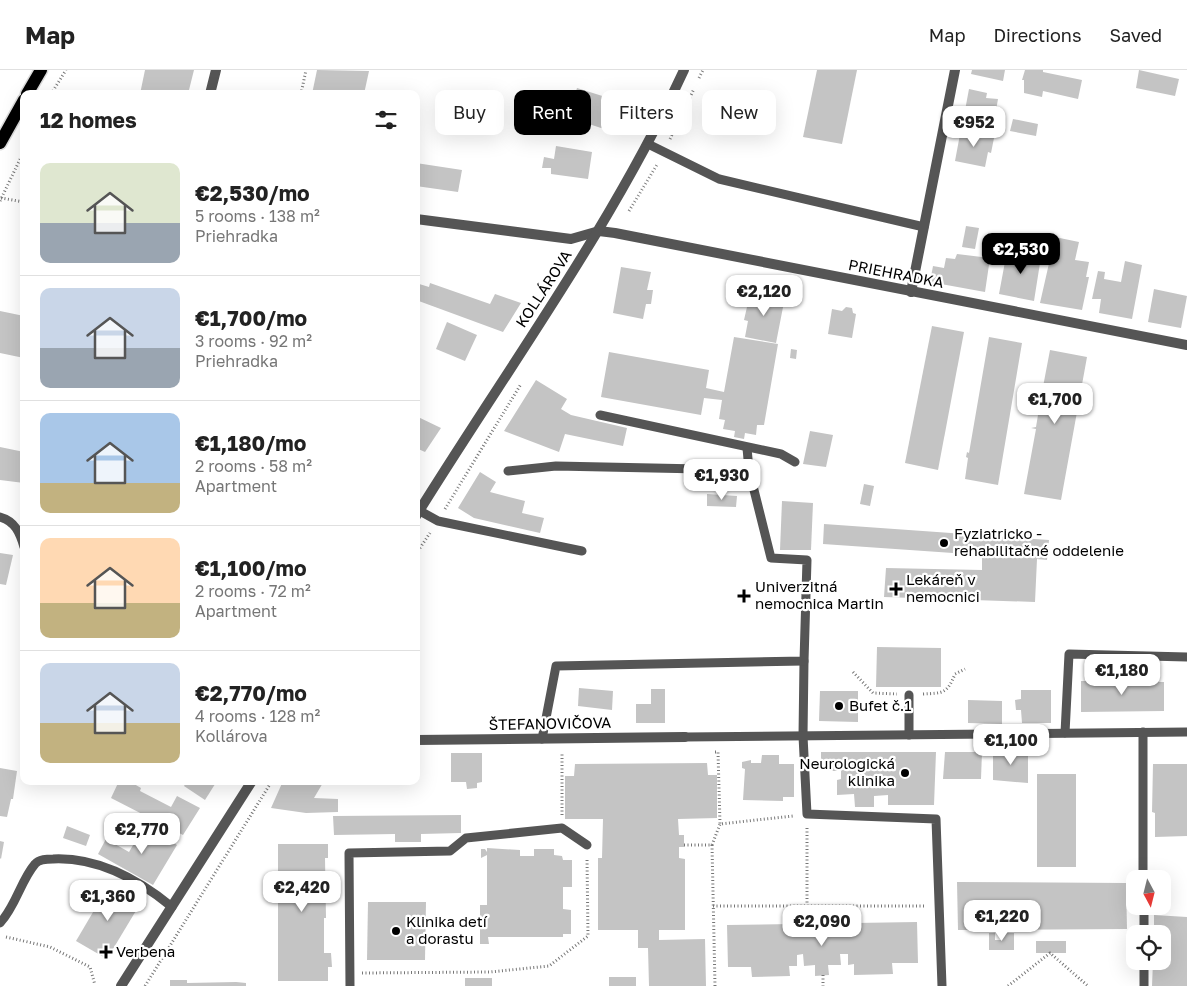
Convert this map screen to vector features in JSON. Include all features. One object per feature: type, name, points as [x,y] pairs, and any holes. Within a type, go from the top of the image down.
[{"type":"main road","points":[[29,90],[41,70]]},
{"type":"main road","points":[[0,143],[20,107]]},
{"type":"street","points":[[211,90],[216,70]]},
{"type":"street","name":"KOLLÁROVA","points":[[420,511],[599,231],[648,144],[684,70]]},
{"type":"street","points":[[912,292],[955,70]]},
{"type":"street","points":[[420,220],[570,239],[599,231]]},
{"type":"street","name":"PRIEHRADKA","points":[[599,231],[1187,345]]},
{"type":"street","name":"ŠTEFANOVIČOVA","points":[[420,740],[685,737]]},
{"type":"street","points":[[121,986],[249,785]]},
{"type":"lane","points":[[648,144],[719,179],[924,227]]},
{"type":"lane","points":[[600,415],[781,454],[795,462]]},
{"type":"lane","points":[[747,448],[749,470],[771,558],[807,560],[803,736],[808,814],[936,820],[942,986]]},
{"type":"lane","points":[[508,471],[556,466],[749,470]]},
{"type":"lane","points":[[420,515],[438,521],[582,551]]},
{"type":"lane","points":[[0,517],[8,519],[18,529],[20,535]]},
{"type":"lane","points":[[1065,733],[1068,654],[1187,657]]},
{"type":"lane","points":[[542,739],[556,666],[596,663],[804,661]]},
{"type":"lane","points":[[909,695],[909,735]]},
{"type":"lane","points":[[1143,732],[1143,870]]},
{"type":"lane","points":[[685,737],[1187,732]]},
{"type":"lane","points":[[350,986],[349,853],[450,851],[466,838],[562,828],[587,845]]},
{"type":"lane","points":[[0,924],[13,906],[36,863],[44,859],[60,858],[108,868],[154,893],[172,907]]},
{"type":"lane","points":[[1144,970],[1144,986]]},
{"type":"path","points":[[54,90],[66,70]]},
{"type":"path","points":[[303,90],[306,70]]},
{"type":"path","points":[[20,159],[0,199],[20,202]]},
{"type":"path","points":[[708,752],[718,752],[720,824],[712,845],[715,986]]},
{"type":"path","points":[[562,828],[562,754],[572,754]]},
{"type":"path","points":[[145,986],[270,785]]},
{"type":"path","points":[[720,824],[808,814],[808,906]]},
{"type":"path","points":[[350,973],[490,972],[549,966],[588,936],[587,845]]},
{"type":"path","points":[[684,845],[712,845]]},
{"type":"path","points":[[714,906],[938,906]]},
{"type":"path","points":[[0,936],[50,947],[90,967],[95,985]]},
{"type":"path","points":[[1008,986],[1050,953],[1088,986]]},
{"type":"path","points":[[823,975],[823,986]]},
{"type":"building","points":[[145,70],[194,70],[189,90],[141,90]]},
{"type":"building","points":[[317,70],[369,71],[365,90],[313,90]]},
{"type":"building","points":[[817,70],[857,70],[842,144],[803,137]]},
{"type":"building","points":[[972,70],[1005,70],[1003,81],[971,74]]},
{"type":"building","points":[[1025,70],[1043,70],[1043,72],[1082,80],[1078,99],[1043,91],[1042,97],[1024,93],[1024,80],[1022,80]]},
{"type":"building","points":[[1139,70],[1179,79],[1175,96],[1136,88]]},
{"type":"building","points":[[969,89],[987,93],[986,98],[998,99],[993,128],[963,121]]},
{"type":"building","points":[[591,92],[601,96],[601,128],[591,125]]},
{"type":"building","points":[[1013,119],[1038,124],[1036,136],[1010,131]]},
{"type":"building","points":[[961,129],[991,135],[994,138],[991,153],[988,152],[985,167],[955,161]]},
{"type":"building","points":[[556,146],[592,152],[588,179],[551,174],[551,168],[542,168],[544,157],[554,159]]},
{"type":"building","points":[[420,164],[462,170],[458,192],[420,187]]},
{"type":"building","points":[[966,226],[979,228],[975,249],[962,247]]},
{"type":"building","points":[[1055,237],[1079,242],[1075,260],[1089,262],[1086,277],[1089,277],[1082,310],[1040,303]]},
{"type":"building","points":[[1027,247],[1038,249],[1036,263],[1040,263],[1034,301],[999,294],[1007,251],[1025,255]]},
{"type":"building","points":[[957,254],[990,258],[985,292],[930,282],[933,266],[944,268],[946,258],[955,259]]},
{"type":"building","points":[[1125,261],[1142,265],[1132,319],[1099,313],[1101,299],[1092,299],[1098,271],[1105,272],[1104,279],[1121,282]]},
{"type":"building","points":[[621,267],[651,272],[647,290],[653,290],[651,304],[646,304],[643,319],[613,313]]},
{"type":"building","points":[[430,283],[490,304],[495,294],[521,303],[503,332],[420,301],[420,284],[429,287]]},
{"type":"building","points":[[1154,289],[1187,296],[1181,328],[1148,322]]},
{"type":"building","points":[[755,292],[785,297],[776,343],[745,337],[748,321],[744,320],[747,307],[751,307]]},
{"type":"building","points":[[846,307],[852,308],[853,313],[856,314],[852,338],[828,334],[832,309],[842,311]]},
{"type":"building","points":[[0,311],[20,315],[20,357],[0,353]]},
{"type":"building","points":[[447,322],[477,335],[465,361],[436,349]]},
{"type":"building","points":[[932,326],[964,332],[938,470],[905,463]]},
{"type":"building","points":[[734,337],[778,344],[764,425],[757,425],[756,435],[745,433],[744,439],[734,437],[735,431],[723,429],[725,420],[719,419],[722,400],[704,398],[701,415],[601,397],[609,352],[709,370],[706,388],[724,392]]},
{"type":"building","points":[[989,337],[1022,343],[998,485],[965,479],[968,458],[966,457],[967,452],[969,453]]},
{"type":"building","points":[[791,349],[797,350],[796,359],[790,358]]},
{"type":"building","points":[[1050,350],[1087,357],[1061,500],[1024,494],[1036,429],[1031,428],[1036,427],[1038,415],[1035,415],[1038,413]]},
{"type":"building","points":[[536,380],[567,399],[561,409],[571,415],[627,428],[623,446],[565,434],[559,452],[504,431]]},
{"type":"building","points":[[420,418],[441,428],[425,452],[420,450]]},
{"type":"building","points":[[810,431],[833,435],[826,467],[803,464]]},
{"type":"building","points":[[0,447],[20,451],[20,482],[0,480]]},
{"type":"building","points":[[480,472],[496,482],[490,492],[525,501],[522,513],[544,518],[540,533],[474,518],[458,508]]},
{"type":"building","points":[[864,484],[874,486],[870,506],[860,504]]},
{"type":"building","points":[[707,494],[737,496],[736,507],[707,506]]},
{"type":"building","points":[[782,501],[813,503],[811,550],[780,550]]},
{"type":"building","points":[[824,524],[1049,540],[1047,560],[1037,559],[1035,602],[884,597],[886,568],[982,570],[982,557],[1024,558],[823,544]]},
{"type":"building","points":[[0,553],[13,555],[6,585],[0,584]]},
{"type":"building","points":[[877,647],[941,648],[941,687],[876,687]]},
{"type":"building","points":[[1081,681],[1164,682],[1164,711],[1081,712]]},
{"type":"building","points":[[579,688],[613,691],[612,710],[578,706]]},
{"type":"building","points":[[651,689],[665,689],[665,723],[636,723],[636,704],[651,704]]},
{"type":"building","points":[[1021,690],[1051,690],[1051,723],[1022,723],[1021,710],[1016,710],[1015,700],[1021,699]]},
{"type":"building","name":"Bufet č.1","points":[[820,691],[858,691],[858,722],[819,721]]},
{"type":"building","points":[[968,700],[1002,701],[1002,724],[968,723]]},
{"type":"building","points":[[993,751],[1028,751],[1028,783],[993,780]]},
{"type":"building","points":[[821,752],[936,752],[934,805],[888,805],[888,795],[874,796],[874,807],[855,807],[854,794],[837,795],[837,780],[841,779],[841,771],[821,771]]},
{"type":"building","points":[[945,752],[982,752],[981,779],[943,779]]},
{"type":"building","points":[[451,753],[482,753],[482,782],[477,783],[477,788],[467,789],[466,782],[451,782]]},
{"type":"building","points":[[762,755],[779,755],[779,764],[794,764],[794,797],[783,797],[783,801],[743,800],[745,769],[742,768],[742,762],[751,760],[751,763],[761,763]]},
{"type":"building","points":[[707,763],[708,775],[717,775],[717,818],[678,819],[679,835],[684,835],[684,847],[679,847],[679,858],[685,859],[685,930],[659,930],[659,940],[705,939],[706,986],[649,986],[648,948],[638,948],[638,930],[598,930],[598,858],[602,858],[603,819],[565,819],[565,776],[574,776],[575,764]]},
{"type":"building","points":[[1153,764],[1187,764],[1187,836],[1155,837],[1155,813],[1152,812]]},
{"type":"building","points":[[0,768],[17,771],[13,799],[11,799],[7,817],[0,816]]},
{"type":"building","points":[[1037,774],[1076,774],[1076,867],[1037,867]]},
{"type":"building","points":[[117,785],[136,785],[141,788],[140,791],[171,807],[177,796],[200,808],[183,835],[111,798]]},
{"type":"building","points":[[185,785],[214,785],[205,800]]},
{"type":"building","points":[[281,785],[322,785],[314,798],[338,799],[338,812],[306,813],[271,808]]},
{"type":"building","points":[[461,815],[461,833],[421,834],[421,842],[395,842],[395,834],[334,835],[333,816]]},
{"type":"building","points":[[145,825],[177,845],[153,885],[98,854],[106,839],[129,852]]},
{"type":"building","points":[[67,826],[90,835],[86,846],[63,838]]},
{"type":"building","points":[[0,841],[4,842],[1,859],[0,858]]},
{"type":"building","points":[[278,844],[328,844],[328,858],[325,858],[326,918],[324,918],[324,953],[331,953],[332,967],[328,967],[328,981],[278,981]]},
{"type":"building","points":[[487,848],[520,850],[520,856],[534,856],[534,849],[554,849],[554,855],[562,856],[563,860],[572,860],[572,887],[563,887],[563,909],[571,910],[571,934],[563,934],[563,937],[488,937],[489,944],[480,944],[480,905],[487,905],[487,855],[481,858],[481,849],[485,849],[487,852]]},
{"type":"building","points":[[957,882],[1126,883],[1126,929],[958,930]]},
{"type":"building","points":[[109,885],[140,904],[107,959],[76,941]]},
{"type":"building","name":"Klinika detí a dorastu","points":[[368,902],[426,902],[425,960],[367,960]]},
{"type":"building","points":[[1154,915],[1187,917],[1187,986],[1152,986],[1153,970],[1171,970],[1171,925],[1154,925]]},
{"type":"building","points":[[917,922],[918,963],[892,963],[893,974],[854,975],[854,964],[848,965],[848,954],[840,954],[841,965],[828,965],[829,975],[815,976],[815,965],[804,966],[803,954],[797,955],[797,966],[789,966],[790,976],[752,977],[751,967],[728,967],[727,925]]},
{"type":"building","points":[[989,933],[995,933],[995,940],[1001,940],[1001,933],[1014,933],[1014,950],[989,950]]},
{"type":"building","points":[[1036,941],[1066,941],[1066,953],[1036,953]]},
{"type":"building","points":[[609,977],[636,977],[636,986],[609,986]]},
{"type":"building","points":[[465,978],[492,978],[492,986],[465,986]]},
{"type":"building","points":[[170,980],[187,980],[187,983],[236,982],[246,983],[246,986],[170,986]]},
{"type":"place","name":"Fyziatricko - rehabilitačné oddelenie","points":[[944,543]]},
{"type":"place","name":"Lekáreň v nemocnici","points":[[896,589]]},
{"type":"place","name":"Univerzitná nemocnica Martin","points":[[744,596]]},
{"type":"place","name":"Bufet č.1","points":[[839,706]]},
{"type":"place","name":"Neurologická klinika","points":[[905,773]]},
{"type":"place","name":"Klinika detí a dorastu","points":[[396,931]]},
{"type":"place","name":"Verbena","points":[[106,952]]}]
